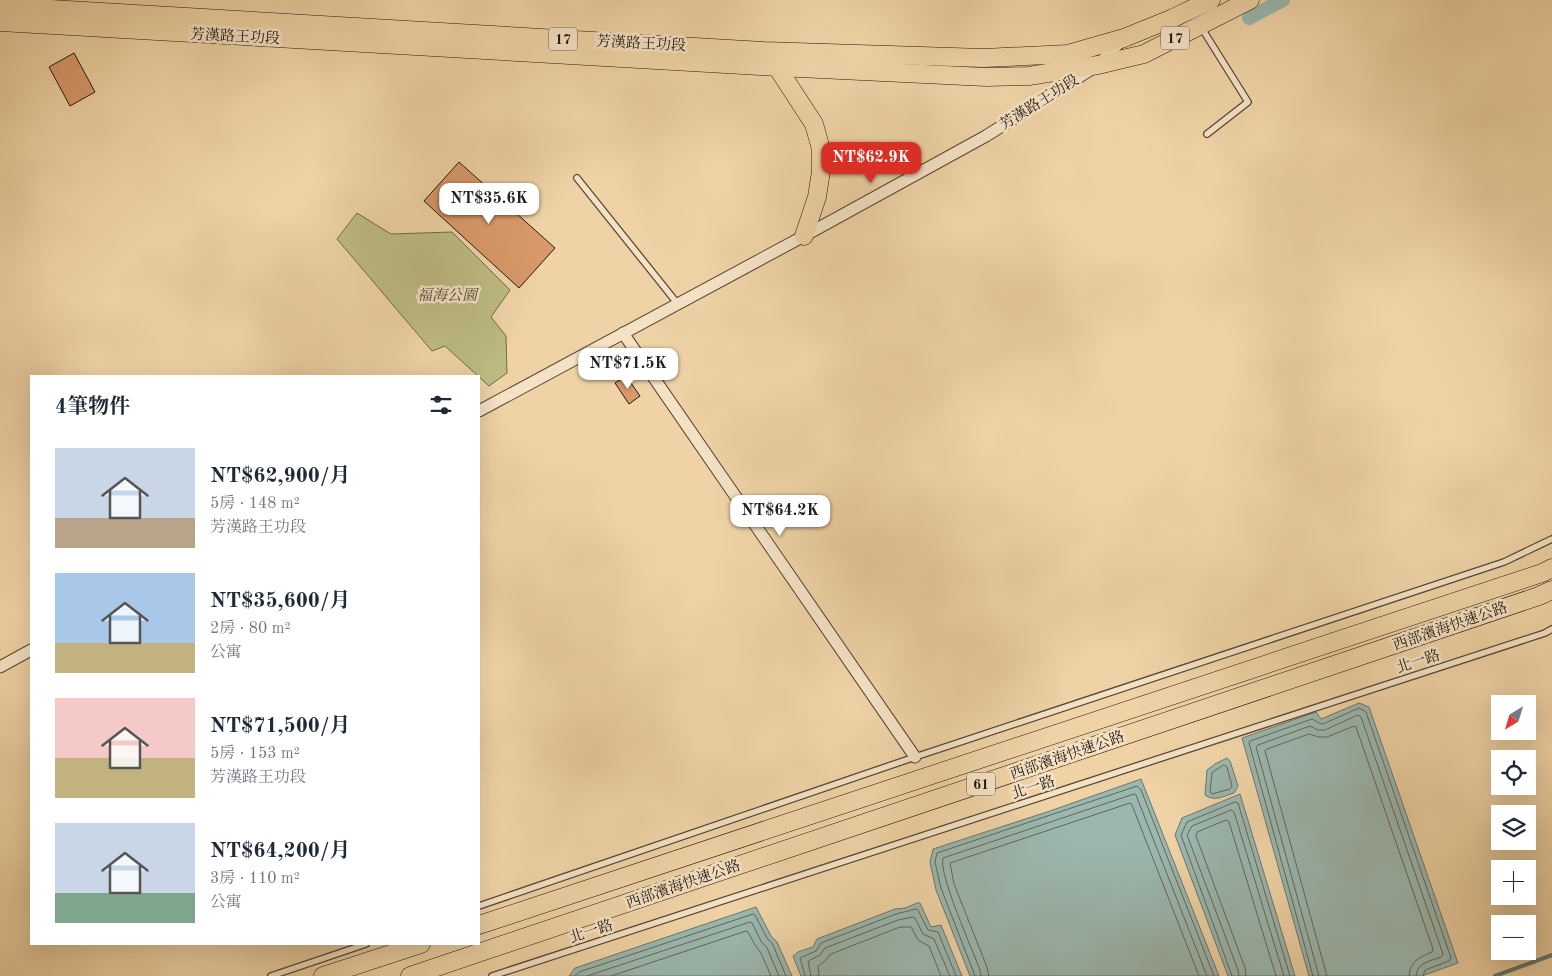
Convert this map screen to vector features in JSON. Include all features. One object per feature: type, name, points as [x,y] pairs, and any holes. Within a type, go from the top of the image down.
[{"type":"main road","name":"17","points":[[1124,38],[1173,18],[1250,0]]},
{"type":"main road","name":"芳漢路王功段","points":[[0,6],[764,51],[984,58],[1068,54],[1124,38]]},
{"type":"main road","name":"17","points":[[1098,65],[1144,54],[1200,25],[1218,7]]},
{"type":"main road","name":"芳漢路王功段","points":[[0,22],[778,67],[986,77],[1030,76],[1098,65]]},
{"type":"main road","points":[[764,51],[778,67],[814,124],[820,149],[821,171],[817,197],[804,236]]},
{"type":"main road","name":"西部濱海快速公路","points":[[480,925],[1533,576],[1552,568]]},
{"type":"main road","name":"西部濱海快速公路","points":[[410,976],[1552,590]]},
{"type":"main road","points":[[323,976],[418,945]]},
{"type":"street","name":"芳漢路王功段","points":[[480,410],[986,136],[1098,65],[1124,38]]},
{"type":"street","points":[[623,333],[915,757]]},
{"type":"street","points":[[0,667],[30,651]]},
{"type":"lane","points":[[1200,25],[1248,102],[1207,134]]},
{"type":"lane","points":[[577,178],[677,304]]},
{"type":"lane","points":[[480,906],[915,757],[1504,562],[1552,539]]},
{"type":"lane","name":"北一路","points":[[492,976],[1552,629]]},
{"type":"lane","points":[[271,976],[363,945]]},
{"type":"green space","name":"福海公園","points":[[357,213],[391,234],[452,232],[510,290],[491,317],[506,336],[507,373],[489,386],[480,378],[480,375],[477,375],[445,346],[432,351],[337,239]]},
{"type":"water","points":[[1359,703],[1369,707],[1458,963],[1422,976],[1309,976],[1242,738],[1316,712],[1321,719]]},
{"type":"water","points":[[1227,758],[1230,761],[1238,786],[1234,793],[1219,798],[1208,797],[1205,795],[1207,770]]},
{"type":"water","points":[[1141,779],[1219,976],[970,976],[936,890],[930,862],[933,849]]},
{"type":"water","points":[[1240,794],[1295,976],[1228,976],[1175,835],[1182,818]]},
{"type":"water","points":[[920,903],[931,927],[941,925],[962,976],[801,976],[793,956],[798,952],[813,947],[817,939],[895,909],[905,908]]},
{"type":"water","points":[[756,907],[771,936],[777,942],[792,976],[569,976],[575,968]]},
{"type":"building","points":[[74,53],[95,92],[70,106],[49,67]]},
{"type":"building","points":[[459,162],[555,248],[519,288],[424,201]]},
{"type":"building","points":[[626,376],[640,396],[629,404],[615,383]]},
{"type":"waterway","points":[[1249,18],[1283,0]]},
{"type":"waterway","points":[[1495,976],[1552,955]]}]
